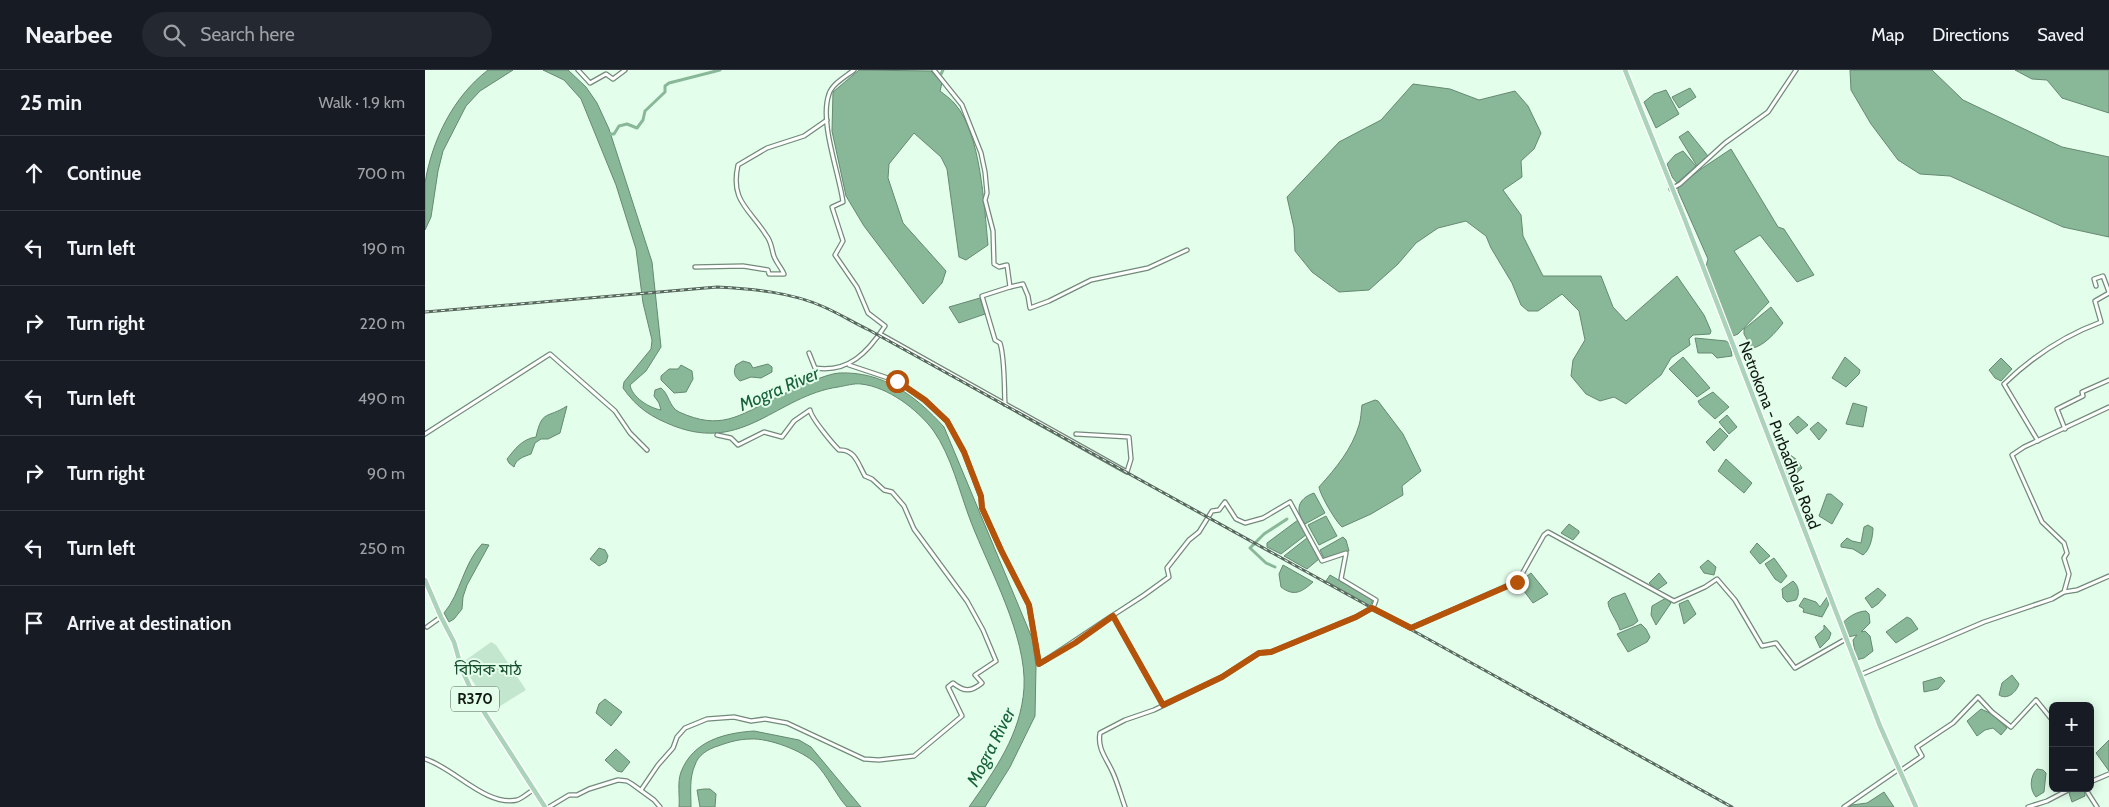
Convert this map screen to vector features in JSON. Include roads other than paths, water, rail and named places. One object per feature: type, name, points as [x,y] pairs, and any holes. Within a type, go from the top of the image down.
[{"type":"main road","name":"Netrokona - Purbadhola Road","points":[[1625,70],[1685,220],[1860,675],[1916,807]]},
{"type":"main road","name":"R370","points":[[425,580],[454,642],[462,670],[475,698],[545,807]]},
{"type":"street","points":[[578,70],[590,83],[606,74],[613,79],[625,70]]},
{"type":"street","points":[[809,353],[815,368],[849,365],[863,355],[885,326],[868,314],[857,287],[835,255],[843,241],[832,207],[843,202],[826,106],[829,93],[835,84],[854,70]]},
{"type":"street","points":[[934,70],[962,105],[972,127],[985,172],[987,194],[985,200],[993,231],[994,264],[999,267],[1007,265],[1010,287]]},
{"type":"street","points":[[1671,189],[1725,143],[1768,112],[1796,70]]},
{"type":"street","points":[[695,267],[743,266],[768,270],[769,274],[783,274],[773,254],[773,247],[767,235],[741,201],[736,191],[735,179],[739,165],[767,148],[804,136],[827,119]]},
{"type":"street","points":[[1005,404],[1003,354],[1000,343],[995,340],[982,296],[1023,284],[1030,308],[1049,301],[1091,280],[1147,268],[1187,250]]},
{"type":"street","points":[[2038,441],[2004,384],[2045,349],[2071,334],[2101,322],[2095,301],[2109,293],[2103,276],[2095,279],[2096,286]]},
{"type":"street","points":[[880,334],[1127,472],[1131,459],[1129,437],[1076,434]]},
{"type":"street","points":[[425,434],[550,354],[615,411],[630,433],[647,450]]},
{"type":"street","points":[[849,365],[897,381],[925,400],[947,421],[964,452],[981,496],[982,508],[1029,605],[1039,664],[1075,643],[1145,596],[1169,577],[1167,568],[1189,540],[1199,532],[1212,511],[1219,510],[1225,502],[1236,519],[1245,523],[1263,518],[1291,502],[1322,561],[1347,553],[1341,579],[1375,600],[1373,608],[1274,651],[1259,653],[1222,677],[1100,733],[1099,742],[1104,759],[1114,775],[1125,807]]},
{"type":"street","points":[[2065,429],[2057,409],[2083,396],[2082,392],[2109,380]]},
{"type":"street","points":[[2064,592],[2069,574],[2064,558],[2067,553],[2064,544],[2043,522],[2012,456],[2038,441],[2109,407]]},
{"type":"street","points":[[641,790],[673,748],[677,737],[690,725],[707,719],[734,717],[751,721],[765,719],[787,724],[864,759],[879,760],[914,756],[963,716],[948,687],[953,683],[963,690],[968,691],[976,688],[981,683],[975,675],[995,661],[983,630],[967,601],[914,530],[904,506],[892,492],[884,490],[872,479],[865,476],[854,455],[847,450],[839,450],[831,442],[827,434],[810,415],[810,410],[795,421],[782,437],[764,432],[738,445],[731,438],[717,435]]},
{"type":"street","points":[[1373,608],[1412,628],[1518,582],[1544,535],[1550,532],[1674,601],[1705,587],[1717,579],[1735,600],[1762,646],[1776,643],[1795,668],[1846,639]]},
{"type":"street","points":[[1860,675],[1983,622],[2052,599],[2064,592],[2077,590],[2109,576]]},
{"type":"street","points":[[1113,616],[1163,705]]},
{"type":"street","points":[[427,627],[441,617]]},
{"type":"street","points":[[1844,807],[1922,756],[1917,747],[1953,723],[1977,697],[1998,718],[2011,727],[2036,700],[2049,716]]},
{"type":"street","points":[[425,759],[438,764],[475,792],[497,801],[514,802],[534,789]]},
{"type":"street","points":[[2094,780],[2109,774]]},
{"type":"street","points":[[549,807],[569,794],[577,795],[589,788],[618,780],[627,781],[641,790],[660,807]]},
{"type":"street","points":[[2028,807],[2047,801],[2065,792]]},
{"type":"street","points":[[2088,792],[2097,807]]},
{"type":"waterway","points":[[608,134],[614,134],[619,126],[627,124],[637,128],[643,120],[645,111],[665,92],[665,86],[669,83],[720,70]]},
{"type":"waterway","points":[[941,74],[943,70]]},
{"type":"waterway","points":[[1275,567],[1266,563],[1250,548],[1264,534],[1287,519]]},
{"type":"railway","points":[[425,312],[717,287],[772,292],[811,302],[869,330],[1732,807]]},
{"type":"water label","name":"Mogra River","points":[[779,389]]},
{"type":"water label","name":"Mogra River","points":[[991,747]]},
{"type":"park label","name":"বিসিক মাঠ","points":[[488,669]]}]
